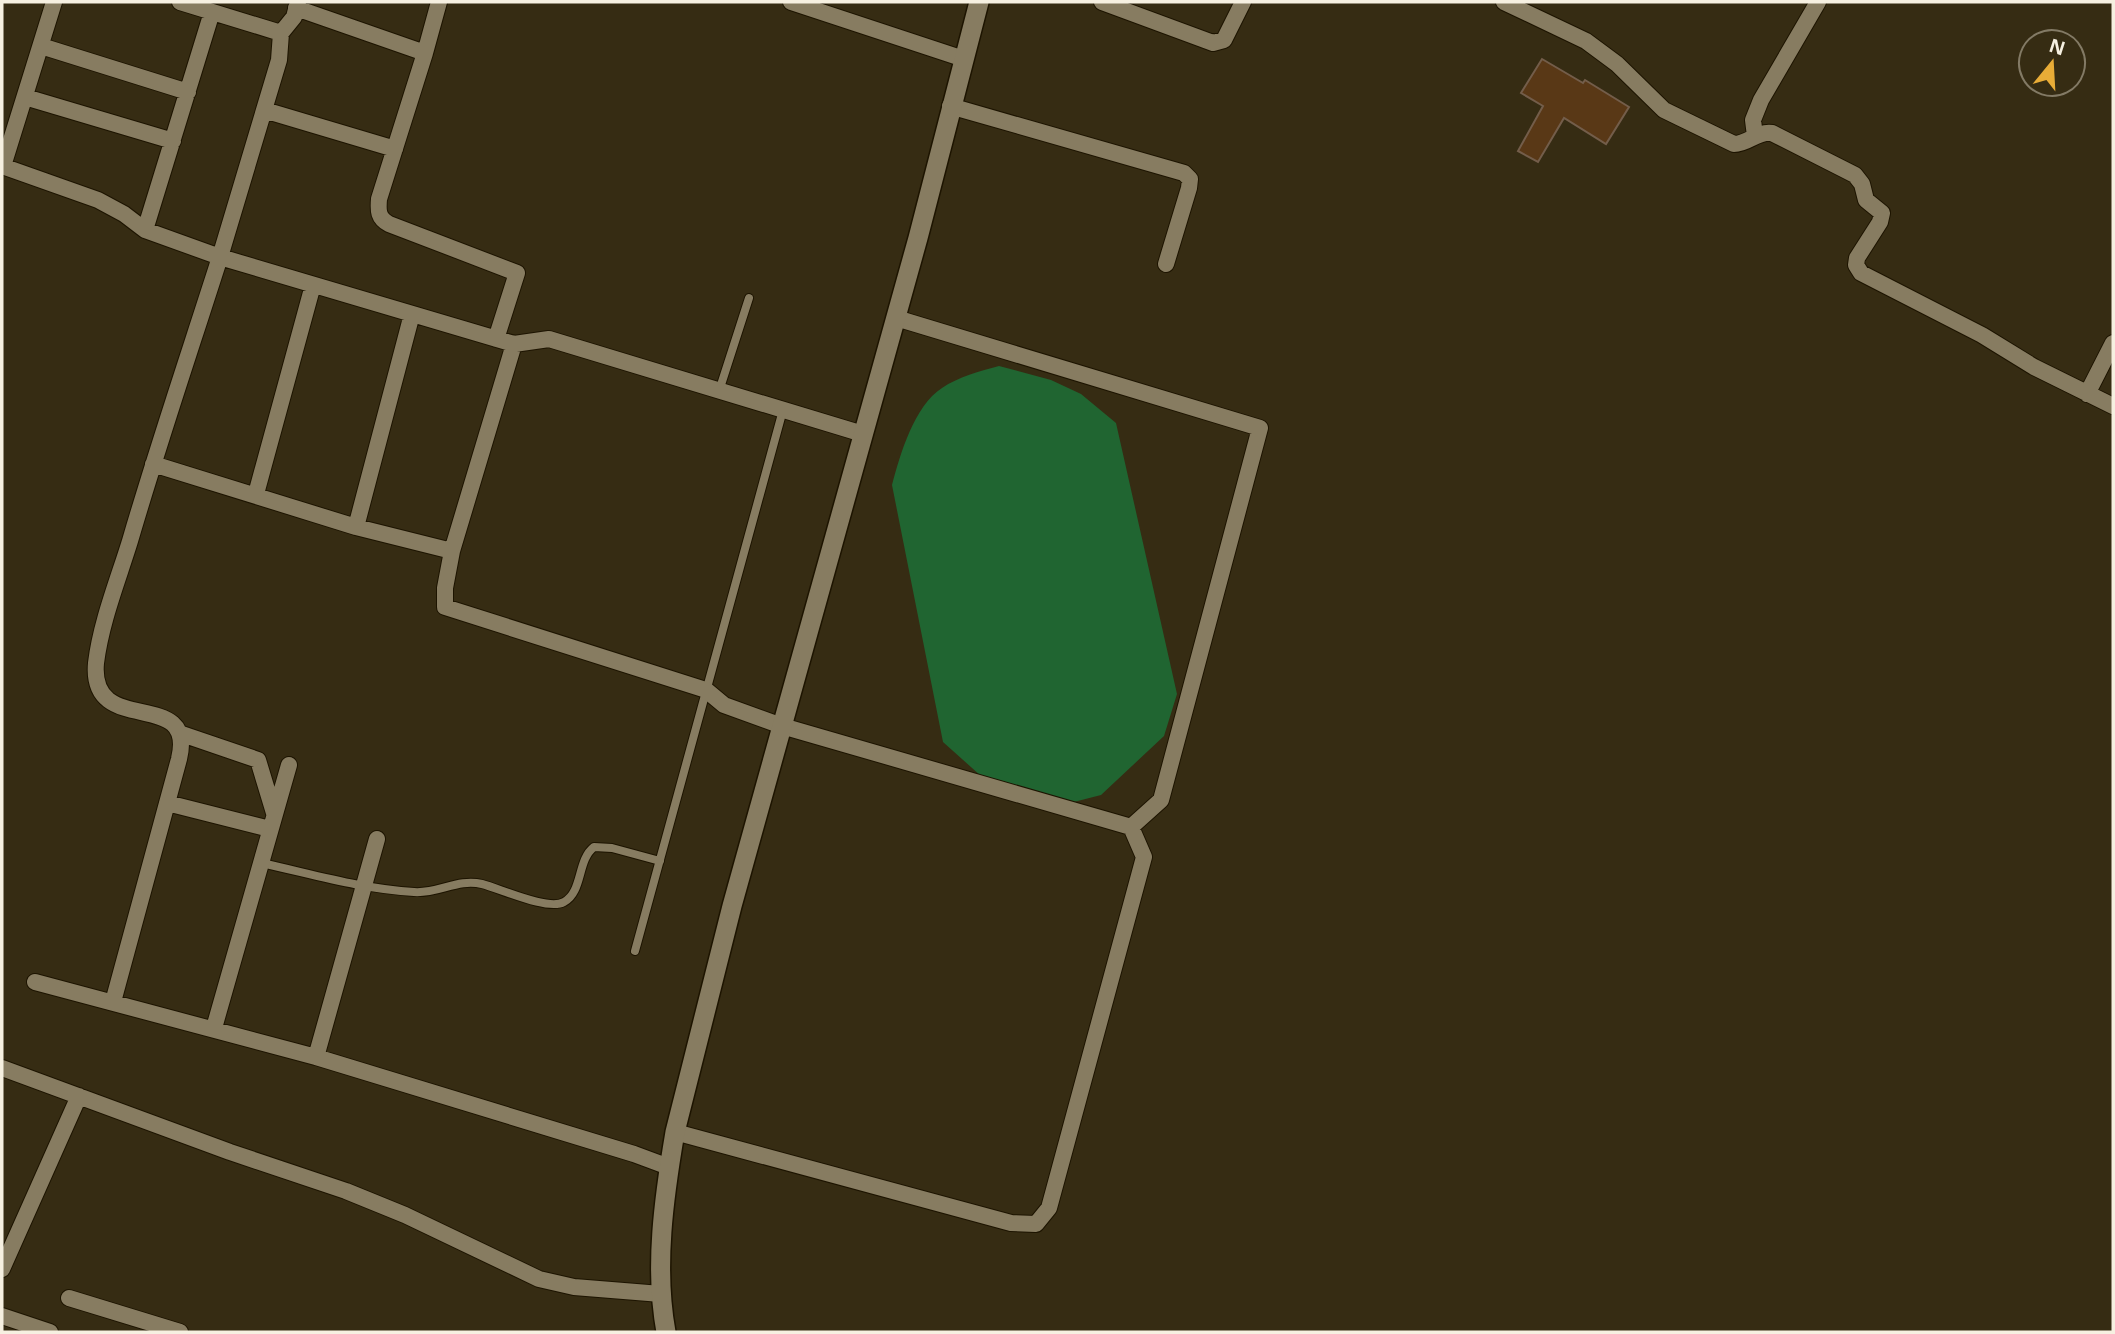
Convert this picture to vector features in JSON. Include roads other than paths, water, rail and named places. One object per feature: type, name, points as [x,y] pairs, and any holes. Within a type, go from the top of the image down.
[{"type":"street","points":[[54,2],[2,166],[98,200],[124,214],[145,230],[220,257],[514,344],[549,340],[863,434]]},
{"type":"street","points":[[180,2],[281,33]]},
{"type":"street","points":[[439,2],[379,199],[378,212],[382,220],[517,274],[496,339]]},
{"type":"street","points":[[793,2],[964,59]]},
{"type":"street","points":[[666,1332],[661,1294],[661,1259],[669,1167],[675,1132],[713,980],[896,318],[979,2]]},
{"type":"street","points":[[1102,2],[1213,43],[1224,40],[1242,2]]},
{"type":"street","points":[[1504,2],[1586,41],[1617,64],[1655,103],[1677,117],[1734,144],[1741,144],[1762,133],[1772,133],[1859,177],[1867,201],[1882,213],[1880,222],[1857,258],[1856,265],[1861,273],[1982,335],[2034,367],[2113,406]]},
{"type":"street","points":[[1755,136],[1754,114],[1818,2]]},
{"type":"street","points":[[113,1002],[182,747],[182,734],[177,726],[167,719],[121,707],[108,700],[100,691],[96,664],[153,464],[220,257],[279,60],[281,33],[294,18],[297,5],[425,53]]},
{"type":"street","points":[[145,230],[212,12]]},
{"type":"street","points":[[41,46],[188,92]]},
{"type":"street","points":[[25,97],[173,141]]},
{"type":"street","points":[[950,106],[1184,173],[1190,179],[1189,188],[1166,264]]},
{"type":"street","points":[[264,110],[395,149]]},
{"type":"street","points":[[256,494],[313,285]]},
{"type":"street","points":[[356,527],[412,314]]},
{"type":"street","points":[[896,318],[1260,428],[1161,800],[1131,827]]},
{"type":"street","points":[[2087,394],[2113,343]]},
{"type":"street","points":[[514,344],[452,551],[445,588],[445,607],[706,690],[724,705],[782,726],[1131,827]]},
{"type":"street","points":[[153,464],[356,527],[452,551]]},
{"type":"street","points":[[182,734],[258,760],[272,821]]},
{"type":"street","points":[[214,1028],[289,765]]},
{"type":"street","points":[[167,803],[272,821]]},
{"type":"street","points":[[675,1132],[1012,1223],[1036,1224],[1049,1209],[1144,857],[1131,827]]},
{"type":"street","points":[[316,1056],[377,839]]},
{"type":"street","points":[[35,982],[316,1056],[669,1167]]},
{"type":"street","points":[[2,1068],[230,1152],[346,1191],[405,1215],[539,1279],[574,1287],[661,1294]]},
{"type":"street","points":[[2,1269],[79,1096]]},
{"type":"street","points":[[69,1298],[180,1332]]},
{"type":"street","points":[[2,1316],[50,1332]]},
{"type":"lane","points":[[719,391],[749,298]]},
{"type":"lane","points":[[635,951],[783,410]]},
{"type":"lane","points":[[261,863],[362,886],[429,893],[458,883],[479,883],[555,905],[568,900],[572,895],[585,858],[594,847],[612,848],[660,861]]}]
